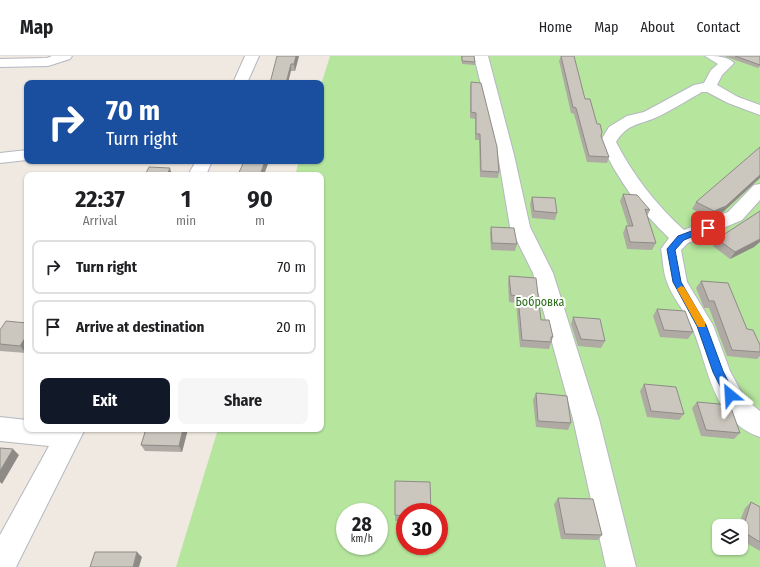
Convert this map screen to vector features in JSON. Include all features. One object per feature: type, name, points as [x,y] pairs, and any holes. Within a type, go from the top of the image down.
[{"type":"street","points":[[0,63],[48,62],[65,56]]},
{"type":"street","points":[[241,80],[252,56]]},
{"type":"street","points":[[481,56],[506,156],[520,227],[545,280],[586,419],[621,567]]},
{"type":"street","points":[[712,56],[733,59]]},
{"type":"street","points":[[709,87],[716,73],[733,59]]},
{"type":"street","points":[[681,238],[668,227],[616,159],[608,142],[615,130],[632,119],[649,115],[698,88],[709,87],[733,100],[760,110]]},
{"type":"street","points":[[0,158],[24,155]]},
{"type":"street","points":[[760,189],[735,216],[681,238],[671,249],[677,282],[702,325],[718,372],[736,407],[760,426]]},
{"type":"street","points":[[0,428],[24,429]]},
{"type":"street","points":[[0,566],[70,432]]},
{"type":"green space","name":"Бобровка","points":[[330,56],[760,56],[760,567],[176,567],[217,432],[324,432],[324,172],[296,172],[298,164],[324,164],[324,80],[323,80]]},
{"type":"building","points":[[277,56],[296,56],[294,64],[291,64],[287,80],[271,80]]},
{"type":"building","points":[[462,56],[474,56],[475,62],[462,61]]},
{"type":"building","points":[[561,56],[574,56],[585,99],[590,99],[597,124],[600,124],[602,132],[601,136],[609,157],[589,156],[576,108],[573,107]]},
{"type":"building","points":[[735,56],[760,56],[760,65]]},
{"type":"building","points":[[471,82],[481,83],[497,147],[499,172],[481,171],[480,134],[476,134],[476,113],[471,112]]},
{"type":"building","points":[[760,147],[760,175],[726,206],[714,211],[696,202]]},
{"type":"building","points":[[243,164],[264,164],[261,172],[239,172]]},
{"type":"building","points":[[149,167],[170,168],[168,172],[146,172]]},
{"type":"building","points":[[623,194],[637,195],[650,210],[645,209],[656,243],[630,242],[626,226],[633,226]]},
{"type":"building","points":[[532,197],[555,198],[557,213],[534,211]]},
{"type":"building","points":[[760,211],[760,239],[735,252],[717,239]]},
{"type":"building","points":[[491,227],[514,228],[517,244],[492,243]]},
{"type":"building","points":[[509,276],[536,278],[541,320],[549,320],[553,337],[551,337],[551,342],[522,340],[518,296],[511,295]]},
{"type":"building","points":[[701,281],[728,283],[747,329],[753,330],[760,345],[760,352],[732,350],[714,301],[709,301]]},
{"type":"building","points":[[657,309],[685,311],[693,332],[664,330]]},
{"type":"building","points":[[573,317],[600,319],[605,341],[581,339]]},
{"type":"building","points":[[6,321],[24,323],[24,340],[20,346],[0,344],[0,330]]},
{"type":"building","points":[[644,384],[676,387],[684,414],[651,411]]},
{"type":"building","points":[[536,393],[567,396],[571,423],[538,421]]},
{"type":"building","points":[[697,402],[730,405],[740,433],[706,430]]},
{"type":"building","points":[[145,432],[182,432],[179,446],[141,445]]},
{"type":"building","points":[[0,448],[13,449],[0,471]]},
{"type":"building","points":[[395,481],[430,482],[431,503],[396,503],[395,515]]},
{"type":"building","points":[[558,498],[593,499],[602,535],[565,534]]},
{"type":"building","points":[[751,502],[760,507],[760,542],[748,535],[748,519],[746,519]]},
{"type":"building","points":[[95,552],[137,552],[133,567],[90,567]]},
{"type":"slow traffic","points":[[681,289],[701,325]]},
{"type":"route","points":[[708,228],[681,238],[671,249],[677,282],[702,325],[718,372],[730,395]]}]
